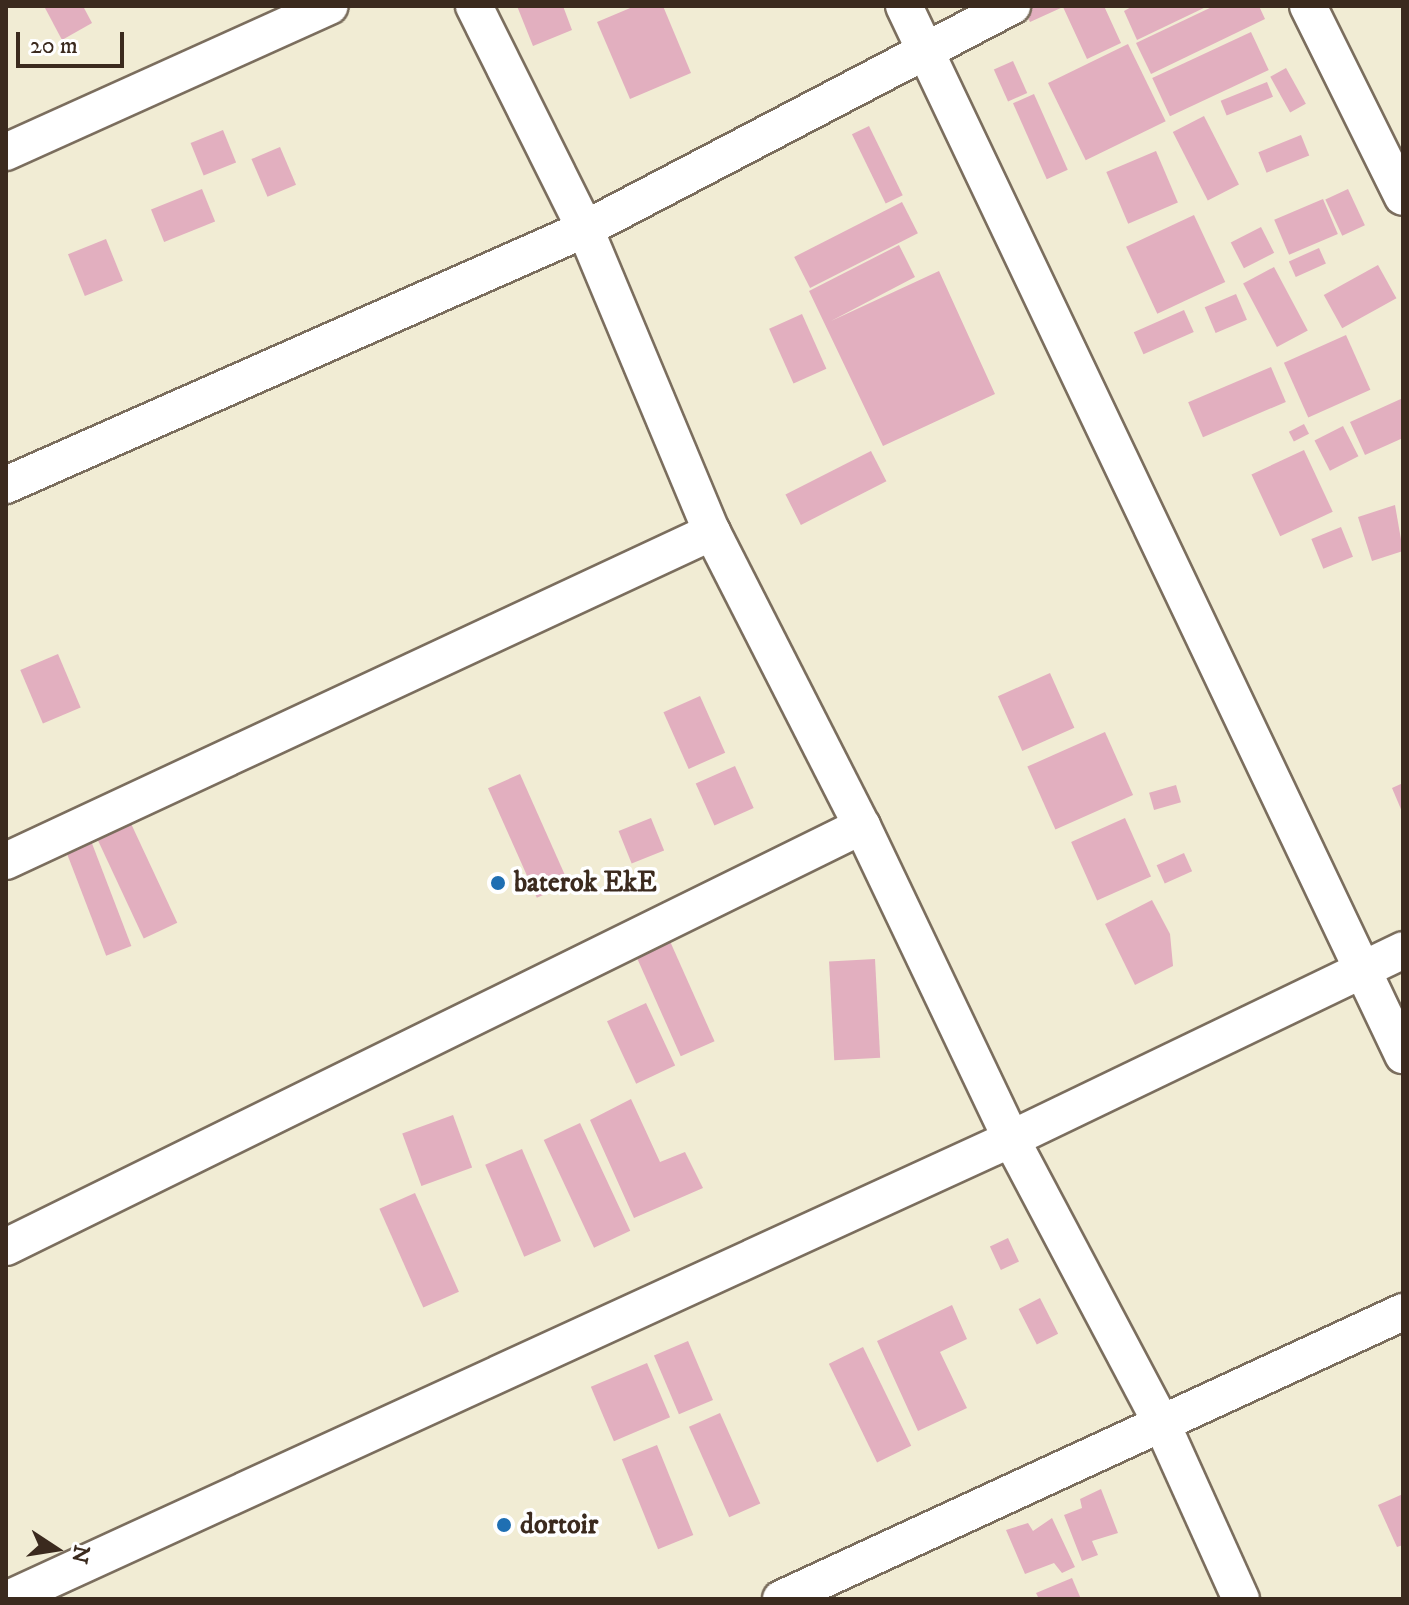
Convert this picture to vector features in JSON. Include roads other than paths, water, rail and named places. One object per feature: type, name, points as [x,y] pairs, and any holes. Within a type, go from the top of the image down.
[{"type":"street","points":[[6,152],[330,6]]},
{"type":"street","points":[[474,6],[585,229],[712,532],[862,826],[1011,1139],[1161,1422],[1241,1599]]},
{"type":"street","points":[[904,6],[1366,969],[1403,1055]]},
{"type":"street","points":[[6,485],[585,229],[1012,6]]},
{"type":"street","points":[[1308,6],[1403,197]]},
{"type":"street","points":[[6,861],[712,532]]},
{"type":"street","points":[[6,1247],[862,826]]},
{"type":"street","points":[[8,1599],[1011,1139],[1403,950]]},
{"type":"street","points":[[781,1599],[1403,1312]]},
{"type":"place","name":"baterok EkE","points":[[498,883]]},
{"type":"place","name":"dortoir","points":[[504,1525]]}]
